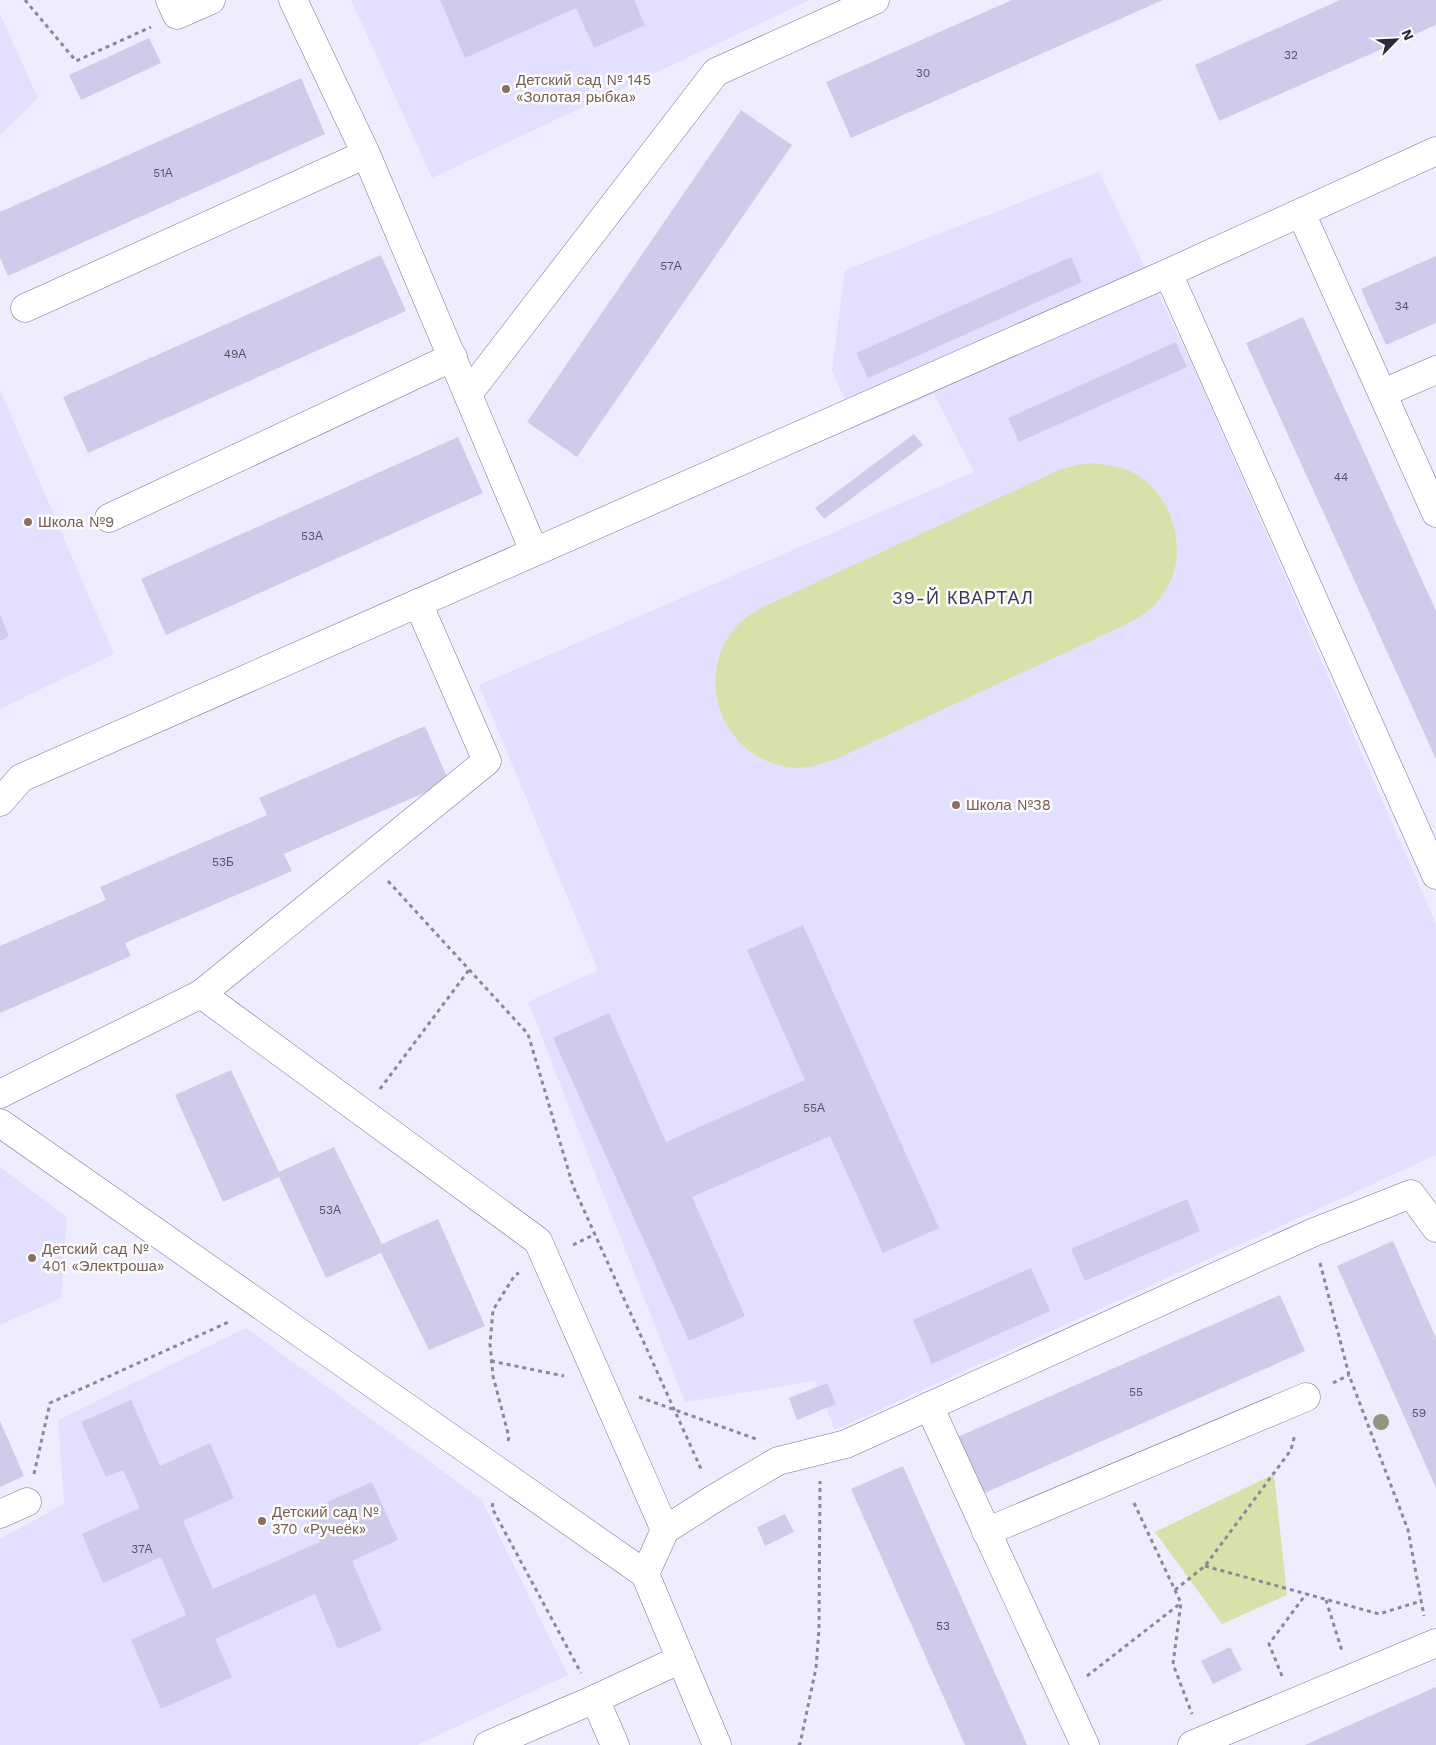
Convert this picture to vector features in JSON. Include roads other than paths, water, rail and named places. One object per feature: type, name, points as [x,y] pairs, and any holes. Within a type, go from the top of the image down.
[{"type":"street","points":[[174,8],[211,0]]},
{"type":"street","points":[[293,0],[366,154],[534,551]]},
{"type":"street","points":[[468,394],[716,72],[875,0]]},
{"type":"street","points":[[0,802],[21,778],[1168,273],[1436,151]]},
{"type":"street","points":[[24,308],[366,154]]},
{"type":"street","points":[[1301,213],[1436,513]]},
{"type":"street","points":[[1168,273],[1436,875]]},
{"type":"street","points":[[109,518],[453,357]]},
{"type":"street","points":[[1383,393],[1436,370]]},
{"type":"street","points":[[0,1094],[201,994],[487,760],[418,603]]},
{"type":"street","points":[[201,994],[538,1241],[665,1530]]},
{"type":"street","points":[[0,1123],[645,1574],[717,1745]]},
{"type":"street","points":[[645,1574],[665,1530],[778,1461],[846,1444],[1312,1233],[1412,1194],[1436,1228]]},
{"type":"street","points":[[986,1532],[1306,1397]]},
{"type":"street","points":[[929,1406],[1085,1745]]},
{"type":"street","points":[[0,1514],[27,1502]]},
{"type":"street","points":[[1197,1743],[1433,1644]]},
{"type":"street","points":[[488,1745],[595,1699],[681,1659]]},
{"type":"street","points":[[595,1699],[616,1745]]},
{"type":"place","name":"Детский сад № 145 «Золотая рыбка»","points":[[506,89]]},
{"type":"place","name":"Школа №9","points":[[28,522]]},
{"type":"place","name":"Школа №38","points":[[956,805]]},
{"type":"place","name":"Детский сад № 401 «Электроша»","points":[[32,1258]]},
{"type":"place","name":"Детский сад № 370 «Ручеёк»","points":[[262,1521]]},
{"type":"district","name":"39-Й КВАРТАЛ","points":[[963,597]]}]
